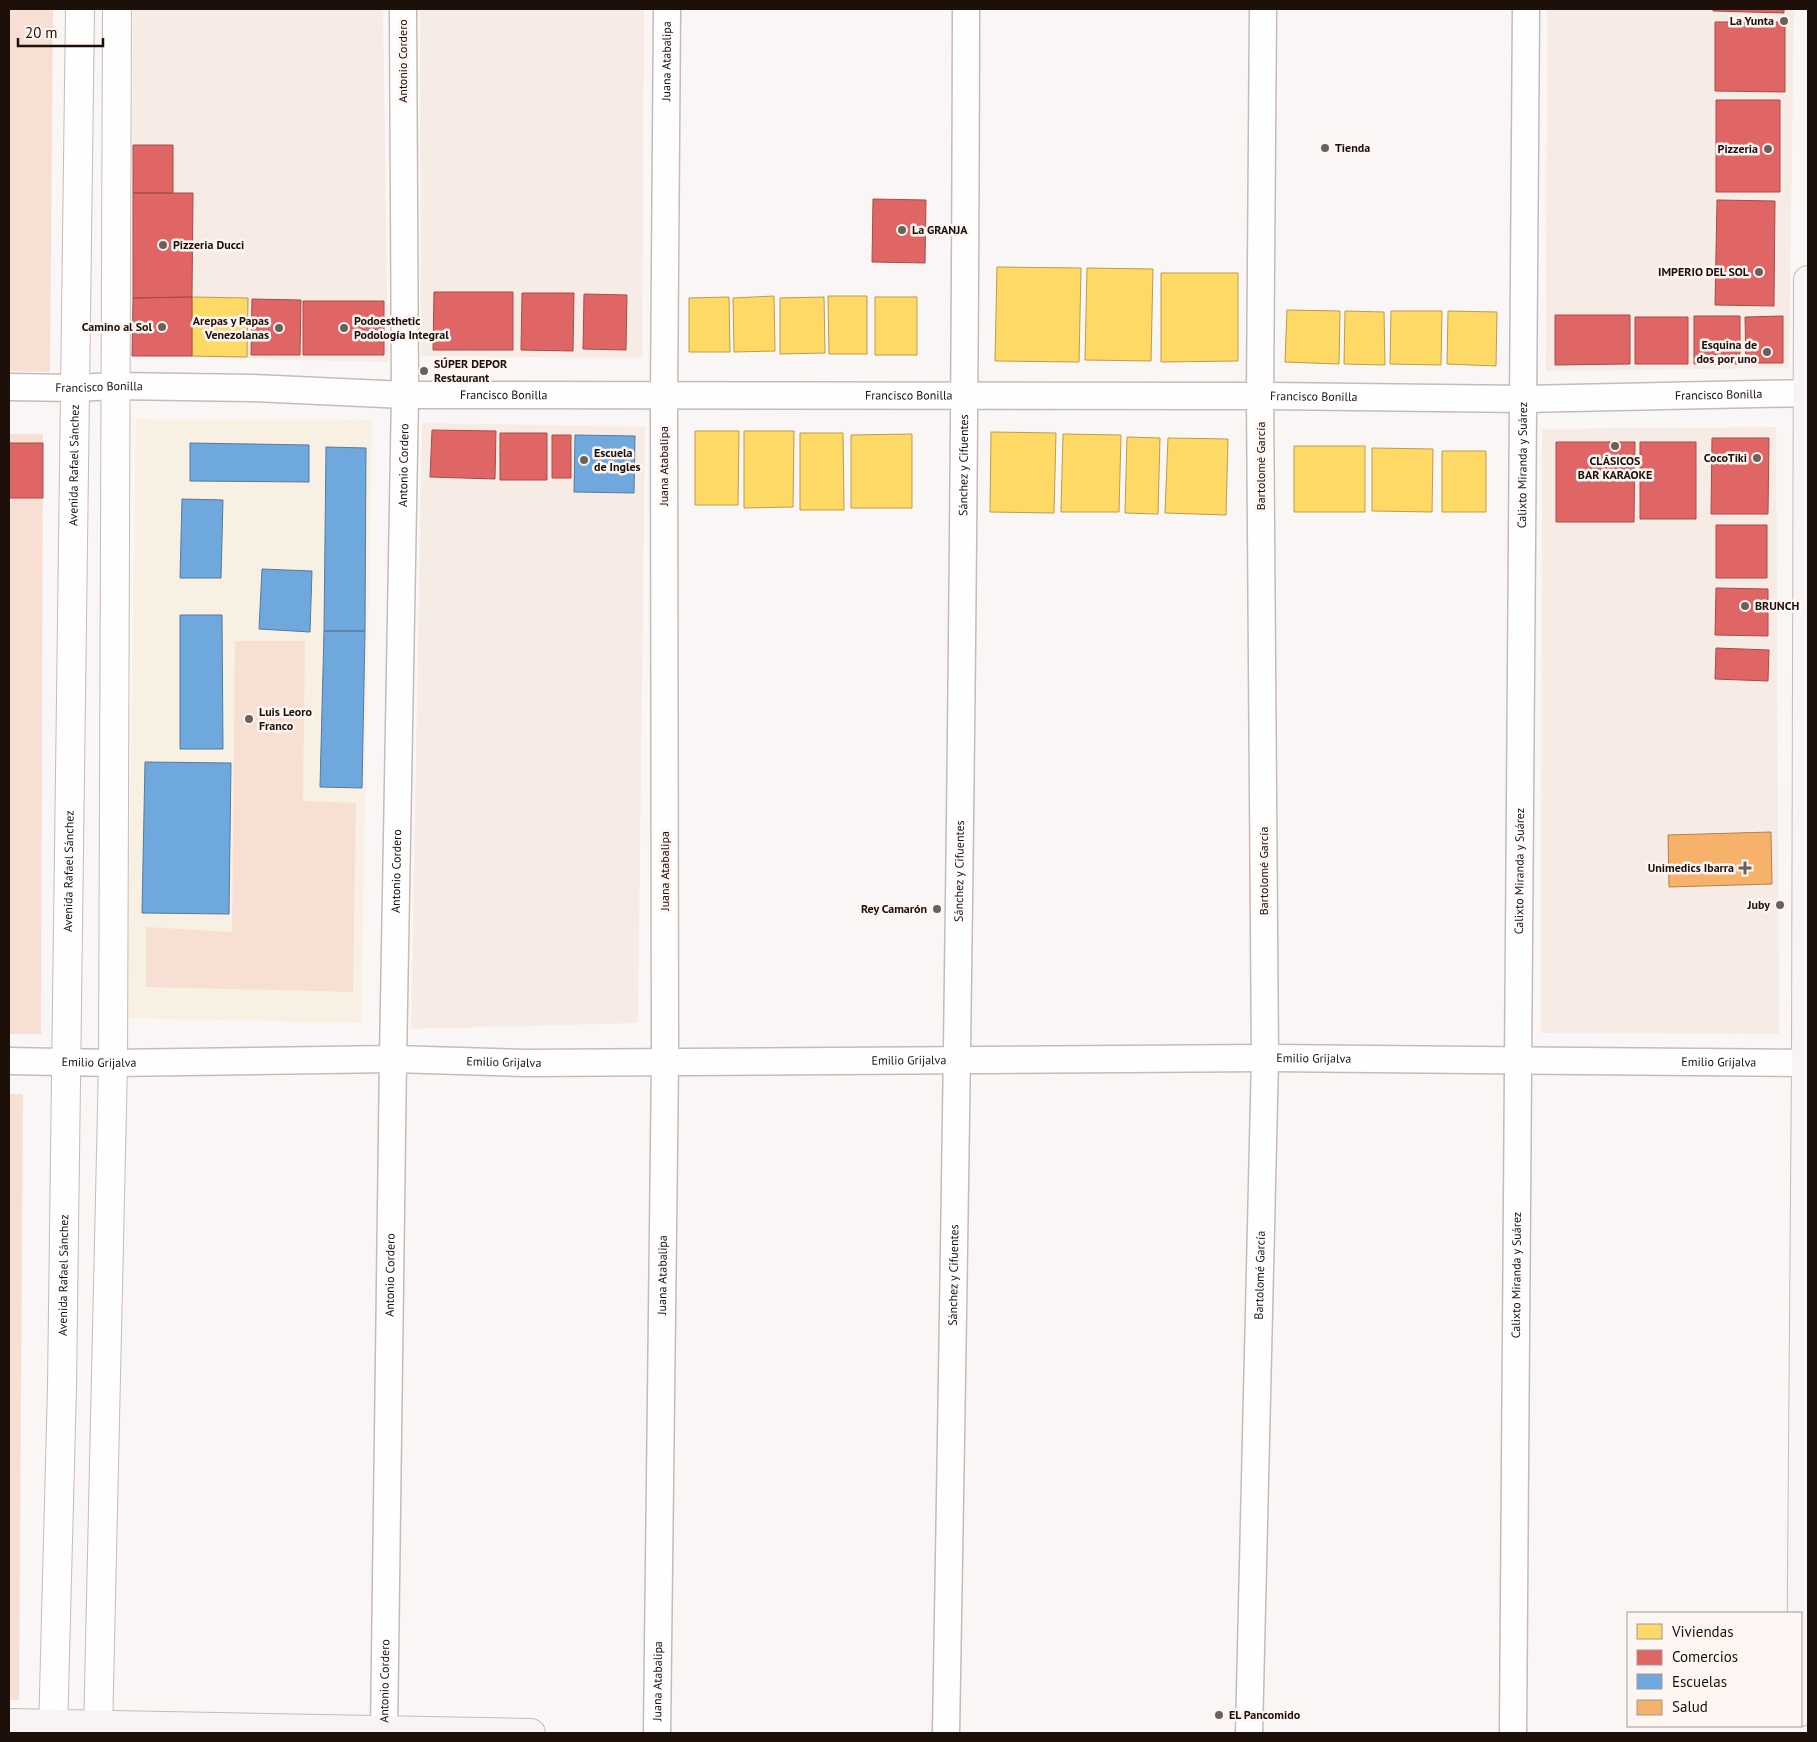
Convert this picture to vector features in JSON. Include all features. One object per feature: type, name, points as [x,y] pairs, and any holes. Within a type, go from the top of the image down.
[{"type":"main road","points":[[1802,1612],[1807,1063],[1808,280]]},
{"type":"main road","points":[[9,1724],[98,1730],[531,1733]]},
{"type":"street","name":"Avenida Rafael Sánchez","points":[[53,1728],[62,1386],[80,9]]},
{"type":"street","points":[[98,1730],[113,1063],[117,9]]},
{"type":"street","name":"Antonio Cordero","points":[[384,1732],[393,1059],[405,395],[403,9]]},
{"type":"street","name":"Juana Atabalipa","points":[[657,1733],[665,1062],[664,396],[667,9]]},
{"type":"street","name":"Sánchez y Cifuentes","points":[[946,1733],[958,1061],[965,396],[966,9]]},
{"type":"street","name":"Bartolomé García","points":[[1249,1733],[1265,1058],[1260,396],[1263,9]]},
{"type":"street","name":"Calixto Miranda y Suárez","points":[[1513,1733],[1526,9]]},
{"type":"street","name":"Francisco Bonilla","points":[[9,388],[115,386],[252,388],[405,395],[1260,396],[1523,399],[1808,393]]},
{"type":"street","name":"Emilio Grijalva","points":[[9,1062],[113,1063],[393,1059],[526,1064],[1265,1058],[1807,1063]]},
{"type":"shaded area","points":[[9,9],[53,9],[50,372],[9,371]]},
{"type":"shaded area","points":[[133,9],[383,9],[388,362],[132,356]]},
{"type":"shaded area","points":[[420,9],[644,9],[642,358],[421,356]]},
{"type":"shaded area","points":[[1547,9],[1794,9],[1789,368],[1546,371]]},
{"type":"shaded area","name":"Luis Leoro Franco","points":[[136,419],[372,420],[361,1023],[127,1018]]},
{"type":"shaded area","points":[[422,423],[645,427],[638,1023],[411,1029]]},
{"type":"shaded area","points":[[1776,427],[1779,1034],[1541,1033],[1542,429]]},
{"type":"shaded area","points":[[9,434],[43,434],[41,1034],[9,1034]]},
{"type":"shaded area","points":[[235,641],[305,641],[303,801],[356,803],[353,992],[146,987],[146,927],[232,932]]},
{"type":"shaded area","points":[[9,1094],[23,1094],[19,1700],[9,1700]]},
{"type":"building: Viviendas","points":[[997,267],[1081,268],[1079,362],[995,361]]},
{"type":"building: Viviendas","points":[[1087,268],[1153,269],[1151,361],[1085,360]]},
{"type":"building: Viviendas","points":[[1161,273],[1238,273],[1238,361],[1161,362]]},
{"type":"building: Viviendas","points":[[774,296],[775,351],[734,352],[733,298]]},
{"type":"building: Viviendas","points":[[828,296],[867,296],[867,354],[829,354]]},
{"type":"building: Viviendas","points":[[192,297],[248,298],[247,357],[192,356]]},
{"type":"building: Viviendas","points":[[729,297],[730,352],[689,352],[689,298]]},
{"type":"building: Viviendas","points":[[824,297],[825,353],[780,354],[780,298]]},
{"type":"building: Viviendas","points":[[875,297],[917,297],[917,355],[875,355]]},
{"type":"building: Viviendas","points":[[1287,310],[1340,311],[1339,364],[1285,362]]},
{"type":"building: Viviendas","points":[[1345,311],[1384,312],[1385,365],[1344,364]]},
{"type":"building: Viviendas","points":[[1391,311],[1442,311],[1441,365],[1390,364]]},
{"type":"building: Viviendas","points":[[1448,311],[1497,312],[1496,366],[1447,364]]},
{"type":"building: Viviendas","points":[[695,431],[739,431],[738,505],[695,505]]},
{"type":"building: Viviendas","points":[[744,431],[794,431],[793,507],[744,508]]},
{"type":"building: Viviendas","points":[[991,432],[1056,433],[1054,513],[990,512]]},
{"type":"building: Viviendas","points":[[800,433],[843,433],[844,510],[800,510]]},
{"type":"building: Viviendas","points":[[912,434],[912,508],[851,508],[851,435]]},
{"type":"building: Viviendas","points":[[1063,434],[1121,435],[1119,512],[1061,512]]},
{"type":"building: Viviendas","points":[[1127,437],[1160,438],[1158,514],[1125,513]]},
{"type":"building: Viviendas","points":[[1168,438],[1228,439],[1226,515],[1165,513]]},
{"type":"building: Viviendas","points":[[1294,446],[1365,446],[1365,512],[1294,512]]},
{"type":"building: Viviendas","points":[[1372,448],[1433,449],[1432,512],[1372,511]]},
{"type":"building: Viviendas","points":[[1442,451],[1486,451],[1486,512],[1442,512]]},
{"type":"building: Comercios","points":[[1713,9],[1784,9],[1784,13],[1713,11]]},
{"type":"building: Comercios","points":[[1715,22],[1785,22],[1785,92],[1715,91]]},
{"type":"building: Comercios","points":[[1716,100],[1780,100],[1780,192],[1716,192]]},
{"type":"building: Comercios","points":[[133,145],[173,145],[173,193],[133,193]]},
{"type":"building: Comercios","name":"Pizzeria Ducci","points":[[133,193],[193,193],[192,297],[133,298]]},
{"type":"building: Comercios","points":[[873,199],[926,200],[925,263],[872,262]]},
{"type":"building: Comercios","points":[[1717,200],[1775,201],[1774,306],[1715,305]]},
{"type":"building: Comercios","points":[[434,292],[513,292],[513,350],[433,350]]},
{"type":"building: Comercios","points":[[522,293],[574,293],[573,351],[521,350]]},
{"type":"building: Comercios","points":[[584,294],[627,295],[626,350],[583,349]]},
{"type":"building: Comercios","name":"Camino al Sol","points":[[192,297],[192,356],[132,356],[133,298]]},
{"type":"building: Comercios","points":[[252,299],[301,300],[300,355],[251,355]]},
{"type":"building: Comercios","name":"Podoesthetic Podología Integral","points":[[303,301],[384,301],[384,355],[303,355]]},
{"type":"building: Comercios","points":[[1555,315],[1630,315],[1630,364],[1555,365]]},
{"type":"building: Comercios","points":[[1694,316],[1740,316],[1740,364],[1694,364]]},
{"type":"building: Comercios","points":[[1783,316],[1783,363],[1746,363],[1745,317]]},
{"type":"building: Comercios","points":[[1635,317],[1688,317],[1688,364],[1635,364]]},
{"type":"building: Comercios","points":[[432,430],[496,431],[495,479],[430,477]]},
{"type":"building: Comercios","points":[[500,433],[547,433],[547,480],[500,480]]},
{"type":"building: Comercios","points":[[552,435],[571,435],[571,478],[552,478]]},
{"type":"building: Comercios","points":[[1712,438],[1769,438],[1768,514],[1711,514]]},
{"type":"building: Comercios","points":[[1556,442],[1635,442],[1634,522],[1556,522]]},
{"type":"building: Comercios","points":[[1640,442],[1696,442],[1696,519],[1640,519]]},
{"type":"building: Comercios","points":[[9,443],[43,443],[43,498],[9,498]]},
{"type":"building: Comercios","points":[[1716,525],[1767,525],[1767,578],[1716,578]]},
{"type":"building: Comercios","points":[[1716,588],[1768,589],[1768,636],[1715,635]]},
{"type":"building: Comercios","points":[[1716,648],[1769,650],[1768,681],[1715,679]]},
{"type":"building: Escuelas","points":[[575,435],[635,436],[634,493],[574,492]]},
{"type":"building: Escuelas","points":[[190,443],[309,445],[309,482],[190,481]]},
{"type":"building: Escuelas","points":[[326,447],[366,448],[365,631],[324,631]]},
{"type":"building: Escuelas","points":[[182,499],[223,500],[221,578],[180,578]]},
{"type":"building: Escuelas","points":[[262,569],[312,571],[310,632],[259,629]]},
{"type":"building: Escuelas","points":[[180,615],[222,615],[223,749],[180,749]]},
{"type":"building: Escuelas","points":[[324,631],[365,631],[362,788],[320,787]]},
{"type":"building: Escuelas","points":[[145,762],[231,763],[229,914],[142,913]]},
{"type":"building: Salud","points":[[1771,832],[1772,884],[1669,887],[1668,835]]},
{"type":"place","name":"La Yunta","points":[[1784,21]]},
{"type":"place","name":"Tienda","points":[[1325,148]]},
{"type":"place","name":"Pizzeria","points":[[1768,149]]},
{"type":"place","name":"La GRANJA","points":[[902,230]]},
{"type":"place","name":"Pizzeria Ducci","points":[[163,245]]},
{"type":"place","name":"IMPERIO DEL SOL","points":[[1759,272]]},
{"type":"place","name":"Camino al Sol","points":[[162,327]]},
{"type":"place","name":"Arepas y Papas Venezolanas","points":[[279,328]]},
{"type":"place","name":"Podoesthetic Podología Integral","points":[[344,328]]},
{"type":"place","name":"Esquina de dos por uno","points":[[1767,352]]},
{"type":"place","name":"SÚPER DEPOR Restaurant","points":[[424,371]]},
{"type":"place","name":"CLÁSICOS BAR KARAOKE","points":[[1615,446]]},
{"type":"place","name":"CocoTiki","points":[[1757,458]]},
{"type":"place","name":"Escuela de Ingles","points":[[584,460]]},
{"type":"place","name":"BRUNCH","points":[[1745,606]]},
{"type":"place","name":"Luis Leoro Franco","points":[[249,719]]},
{"type":"place","name":"Unimedics Ibarra","points":[[1745,868]]},
{"type":"place","name":"Juby","points":[[1780,905]]},
{"type":"place","name":"Rey Camarón","points":[[937,909]]},
{"type":"place","name":"EL Pancomido","points":[[1219,1715]]}]
